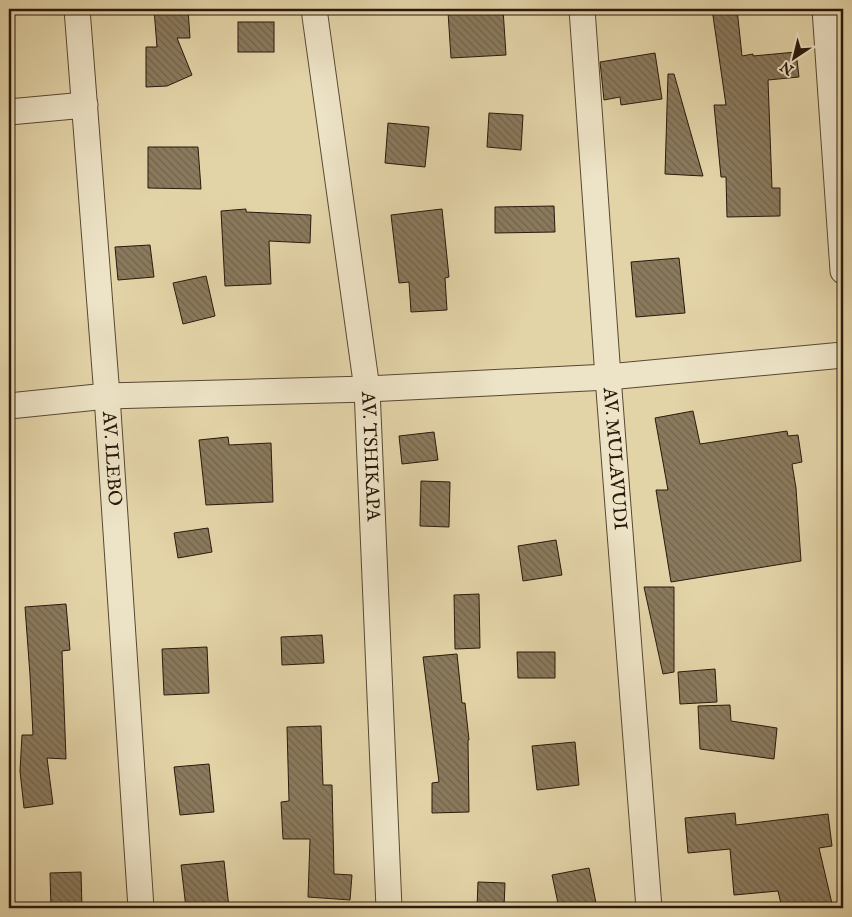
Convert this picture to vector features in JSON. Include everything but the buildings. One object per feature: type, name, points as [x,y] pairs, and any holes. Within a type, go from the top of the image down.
[{"type":"street","name":"AV. ILEBO","points":[[77,9],[107,396],[142,908]]},
{"type":"street","name":"AV. TSHIKAPA","points":[[314,9],[367,389],[389,908]]},
{"type":"street","name":"AV. MULAVUDI","points":[[582,9],[649,908]]},
{"type":"street","points":[[825,9],[843,271]]},
{"type":"street","points":[[9,112],[84,105]]},
{"type":"street","points":[[9,406],[107,396],[367,389],[608,376],[843,355]]}]
